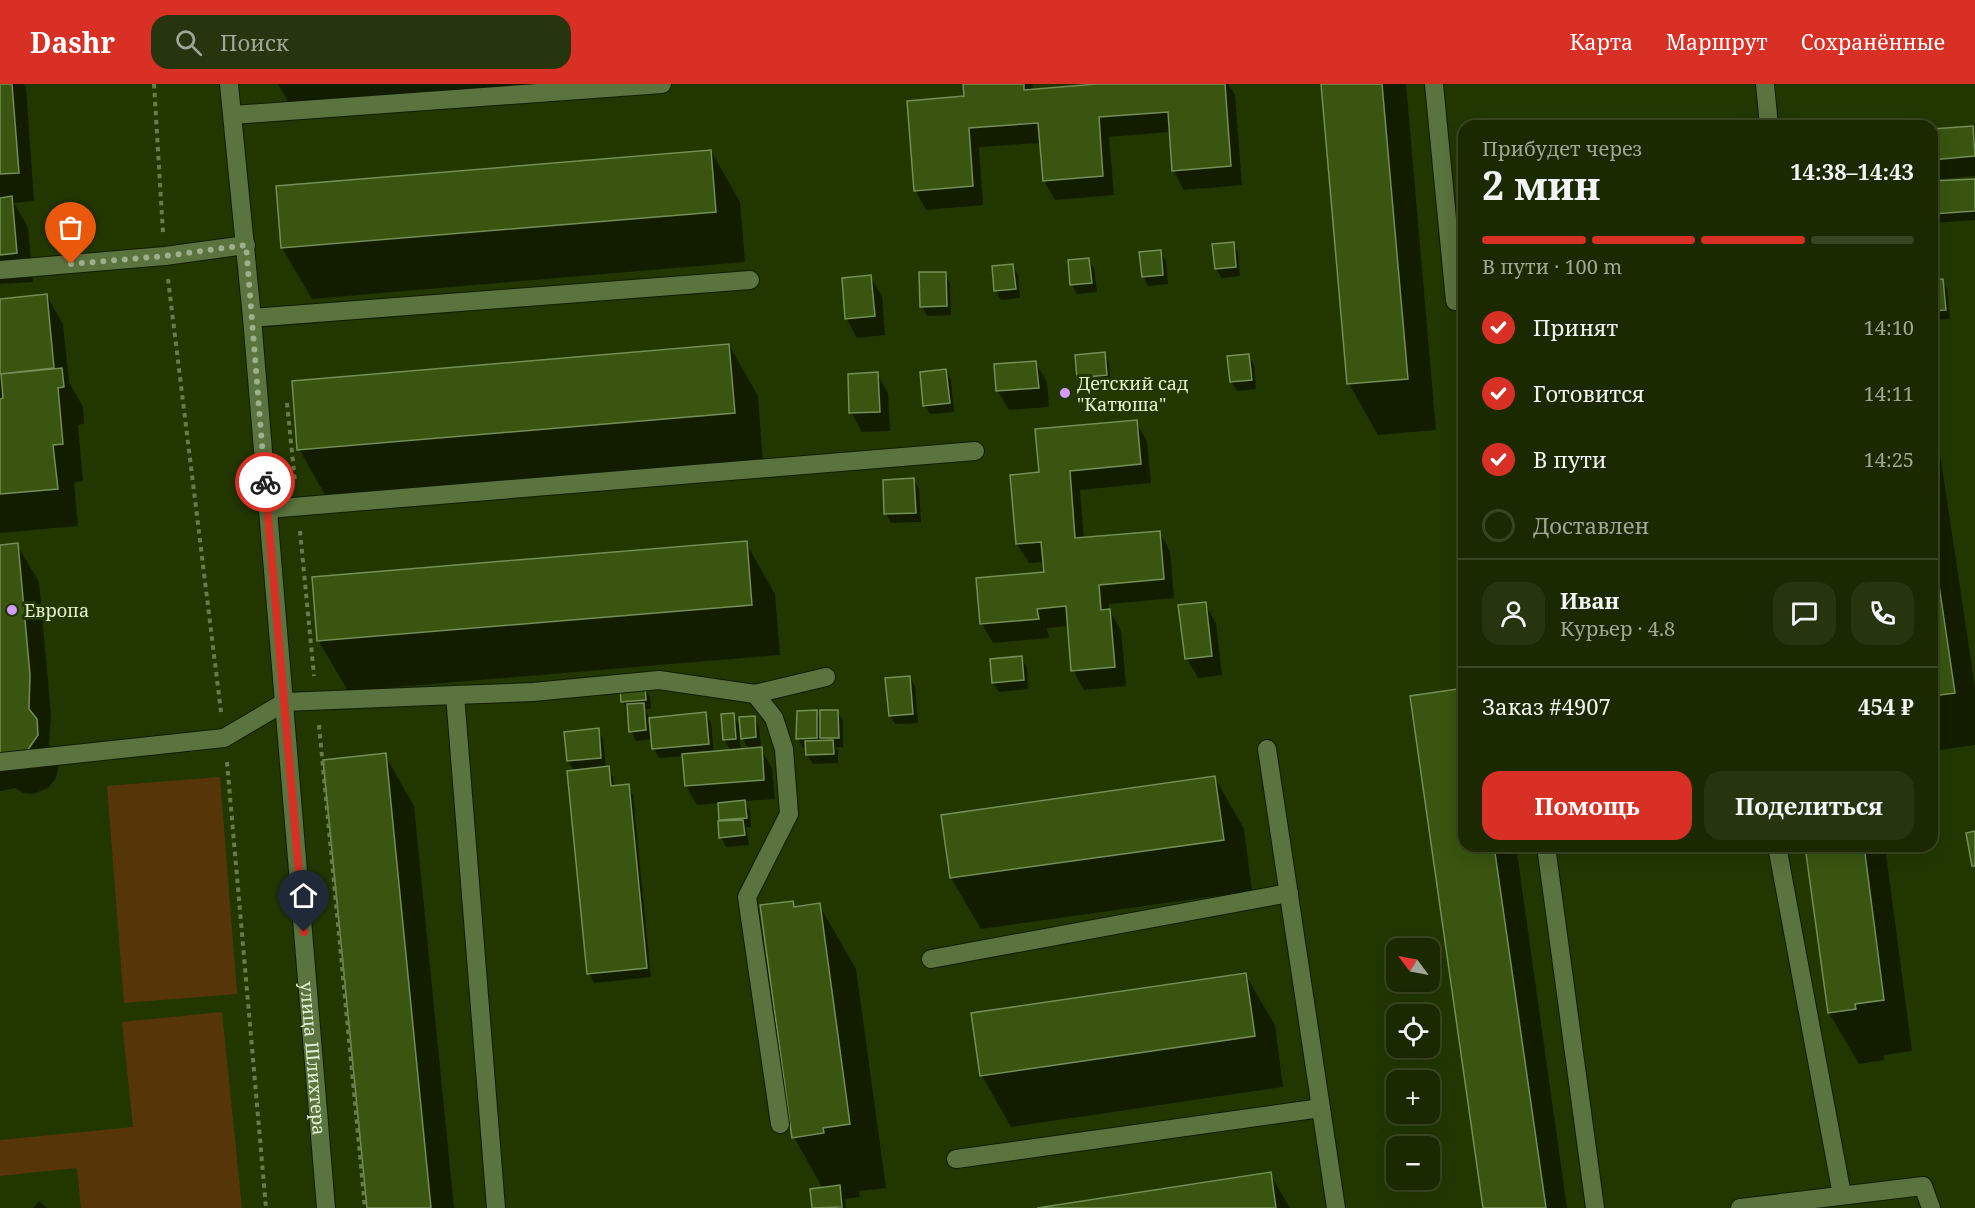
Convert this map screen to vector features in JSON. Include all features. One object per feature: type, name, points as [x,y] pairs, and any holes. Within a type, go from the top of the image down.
[{"type":"street","name":"улица Шлихтера","points":[[229,84],[246,245],[326,1208]]},
{"type":"street","points":[[233,115],[662,84]]},
{"type":"street","points":[[1434,84],[1455,302],[1458,301]]},
{"type":"street","points":[[1765,84],[1768,120]]},
{"type":"street","points":[[0,270],[165,256],[246,245]]},
{"type":"street","points":[[252,318],[750,280]]},
{"type":"street","points":[[268,509],[975,451]]},
{"type":"street","points":[[0,762],[224,738],[285,702],[533,692],[659,680],[754,694],[826,677]]},
{"type":"street","points":[[754,694],[774,718],[784,749],[789,814],[747,897],[780,1124]]},
{"type":"street","points":[[455,695],[496,1208]]},
{"type":"street","points":[[1267,749],[1336,1208]]},
{"type":"street","points":[[1547,852],[1595,1208]]},
{"type":"street","points":[[1778,852],[1842,1195]]},
{"type":"street","points":[[931,959],[1288,893]]},
{"type":"street","points":[[956,1159],[1320,1108]]},
{"type":"street","points":[[1740,1208],[1923,1186],[1931,1208]]},
{"type":"path","points":[[154,84],[165,256],[224,738],[266,1208]]},
{"type":"path","points":[[287,400],[365,1208]]},
{"type":"shaded area","points":[[220,777],[237,994],[124,1003],[107,786]]},
{"type":"shaded area","points":[[222,1012],[242,1208],[81,1208],[77,1168],[0,1176],[0,1140],[133,1127],[122,1022]]},
{"type":"building","points":[[0,84],[12,84],[19,173],[0,174]]},
{"type":"building","points":[[963,84],[1024,84],[1024,90],[1097,84],[1225,84],[1231,166],[1172,171],[1168,112],[1099,117],[1103,176],[1043,181],[1038,123],[969,128],[973,186],[914,191],[907,101],[964,96]]},
{"type":"building","points":[[1321,84],[1382,84],[1408,379],[1347,384]]},
{"type":"building","points":[[1973,126],[1975,156],[1938,159],[1938,129]]},
{"type":"building","points":[[711,150],[716,212],[281,248],[276,186]]},
{"type":"building","points":[[1975,179],[1975,211],[1938,214],[1938,181]]},
{"type":"building","points":[[12,196],[17,253],[0,255],[0,198]]},
{"type":"building","points":[[1234,242],[1236,267],[1215,269],[1212,244]]},
{"type":"building","points":[[1161,250],[1163,275],[1142,277],[1139,252]]},
{"type":"building","points":[[1089,258],[1092,283],[1070,285],[1068,260]]},
{"type":"building","points":[[1013,264],[1016,289],[994,291],[992,266]]},
{"type":"building","points":[[919,272],[946,272],[947,306],[920,307]]},
{"type":"building","points":[[871,275],[875,316],[845,319],[842,278]]},
{"type":"building","points":[[1938,279],[1943,279],[1946,310],[1938,311]]},
{"type":"building","points":[[47,294],[54,368],[0,374],[0,299]]},
{"type":"building","points":[[729,344],[735,413],[297,450],[292,381]]},
{"type":"building","points":[[1105,352],[1107,375],[1077,378],[1075,355]]},
{"type":"building","points":[[1249,354],[1252,380],[1230,382],[1227,356]]},
{"type":"building","points":[[1036,361],[1039,388],[996,391],[994,364]]},
{"type":"building","points":[[62,368],[64,387],[58,388],[63,444],[53,445],[58,489],[0,494],[0,399],[3,398],[1,374]]},
{"type":"building","points":[[946,369],[950,403],[923,406],[920,372]]},
{"type":"building","points":[[878,372],[880,412],[849,413],[848,374]]},
{"type":"building","points":[[1137,420],[1141,464],[1070,471],[1075,538],[1160,531],[1164,579],[1099,585],[1101,610],[1110,609],[1115,667],[1071,671],[1066,606],[1037,609],[1039,619],[980,624],[976,578],[1044,572],[1041,542],[1016,544],[1010,475],[1039,472],[1035,429]]},
{"type":"building","points":[[914,478],[916,513],[884,514],[883,480]]},
{"type":"building","points":[[747,541],[752,605],[317,641],[312,577]]},
{"type":"building","name":"Европа","points":[[18,543],[30,675],[29,709],[37,719],[38,735],[27,751],[0,756],[0,545]]},
{"type":"building","points":[[1938,578],[1955,693],[1938,695]]},
{"type":"building","points":[[1206,602],[1212,656],[1185,659],[1178,605]]},
{"type":"building","points":[[1022,656],[1024,680],[992,683],[990,659]]},
{"type":"building","points":[[910,676],[913,714],[889,716],[885,678]]},
{"type":"building","points":[[645,686],[646,700],[621,702],[620,688]]},
{"type":"building","points":[[1458,689],[1458,852],[1495,852],[1546,1208],[1483,1208],[1410,696]]},
{"type":"building","points":[[644,703],[646,730],[629,732],[627,704]]},
{"type":"building","points":[[817,710],[817,738],[796,739],[797,711]]},
{"type":"building","points":[[820,710],[838,710],[839,738],[820,738]]},
{"type":"building","points":[[706,712],[709,744],[652,749],[649,718]]},
{"type":"building","points":[[734,713],[736,739],[723,740],[721,714]]},
{"type":"building","points":[[755,716],[756,737],[741,739],[739,717]]},
{"type":"building","points":[[599,728],[601,758],[567,761],[564,732]]},
{"type":"building","points":[[833,740],[834,754],[806,755],[805,741]]},
{"type":"building","points":[[762,747],[764,780],[685,786],[682,754]]},
{"type":"building","points":[[386,753],[431,1208],[367,1208],[323,760]]},
{"type":"building","points":[[609,766],[611,786],[629,784],[647,968],[587,974],[567,771]]},
{"type":"building","points":[[1215,776],[1224,840],[950,878],[941,815]]},
{"type":"building","points":[[745,800],[747,818],[719,820],[718,803]]},
{"type":"building","points":[[743,820],[745,835],[719,838],[718,821]]},
{"type":"building","points":[[1975,831],[1975,866],[1972,866],[1966,833]]},
{"type":"building","points":[[1806,852],[1865,852],[1884,1000],[1855,1004],[1856,1009],[1828,1013]]},
{"type":"building","points":[[793,901],[794,907],[820,903],[850,1124],[823,1128],[824,1133],[792,1138],[760,905]]},
{"type":"building","points":[[1246,973],[1255,1036],[980,1076],[971,1013]]},
{"type":"building","points":[[1271,1172],[1276,1208],[1037,1208]]},
{"type":"building","points":[[840,1185],[842,1207],[812,1208],[810,1189]]},
{"type":"way so far","points":[[71,264],[165,256],[246,245],[265,482]]},
{"type":"place","name":"Детский сад \"Катюша\"","points":[[1065,393]]},
{"type":"place","name":"Европа","points":[[12,610]]},
{"type":"route","points":[[265,482],[304,932]]}]
